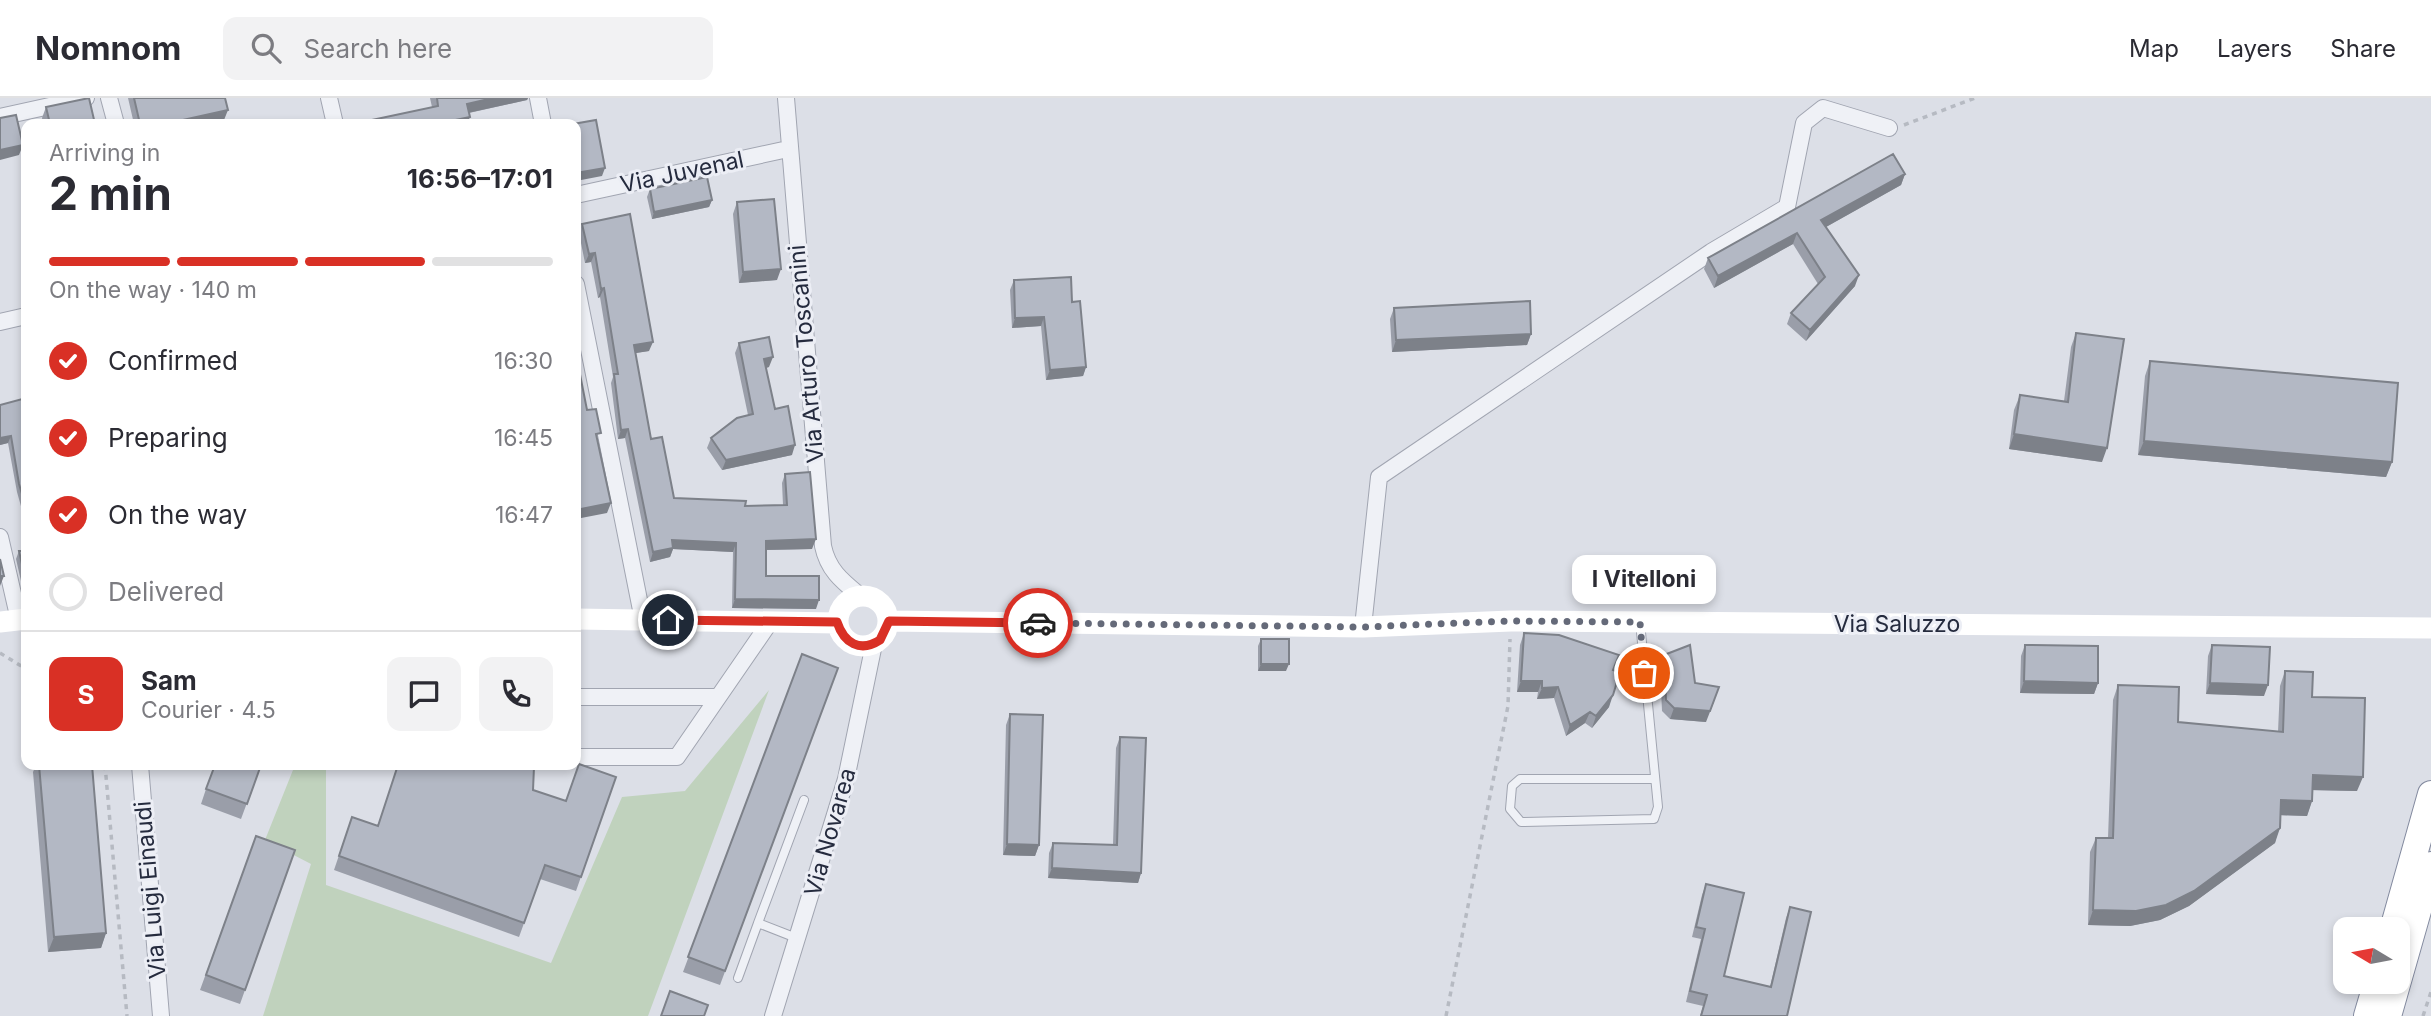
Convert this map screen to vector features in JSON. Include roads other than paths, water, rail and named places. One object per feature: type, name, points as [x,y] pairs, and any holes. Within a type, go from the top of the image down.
[{"type":"highway","points":[[2396,917],[2431,794]]},
{"type":"highway","points":[[2388,1016],[2431,865]]},
{"type":"highway","points":[[2367,1016],[2373,994]]},
{"type":"main road","points":[[859,595],[880,601],[889,621],[884,635],[874,644],[862,647],[850,643],[841,634],[837,622],[840,610],[848,600],[859,595]]},
{"type":"main road","points":[[581,619],[837,622]]},
{"type":"main road","name":"Via Saluzzo","points":[[889,621],[1363,627],[1511,621],[2431,628]]},
{"type":"street","points":[[0,117],[86,98]]},
{"type":"street","points":[[109,98],[115,119]]},
{"type":"street","points":[[329,98],[334,119]]},
{"type":"street","points":[[538,98],[542,119]]},
{"type":"street","name":"Via Arturo Toscanini","points":[[786,98],[788,149],[823,547],[830,567],[838,578],[859,595]]},
{"type":"street","points":[[1363,627],[1379,477],[1711,252],[1787,207],[1804,123],[1823,108],[1889,128]]},
{"type":"street","name":"Via Juvenal","points":[[581,194],[788,149]]},
{"type":"street","points":[[581,309],[643,620]]},
{"type":"street","points":[[0,322],[21,317]]},
{"type":"street","points":[[0,537],[15,620]]},
{"type":"street","points":[[581,757],[677,757],[715,697],[770,622]]},
{"type":"street","name":"Via Novarea","points":[[773,1016],[799,939],[846,779],[874,644]]},
{"type":"street","points":[[581,697],[715,697]]},
{"type":"street","name":"Via Luigi Einaudi","points":[[140,770],[161,1016]]},
{"type":"lane","points":[[1640,622],[1658,807],[1651,821],[1521,821],[1510,809],[1512,786],[1520,779],[1655,779]]},
{"type":"lane","points":[[738,978],[804,800]]},
{"type":"lane","points":[[758,923],[799,939]]},
{"type":"place","name":"I Vitelloni","points":[[1644,673]]}]
